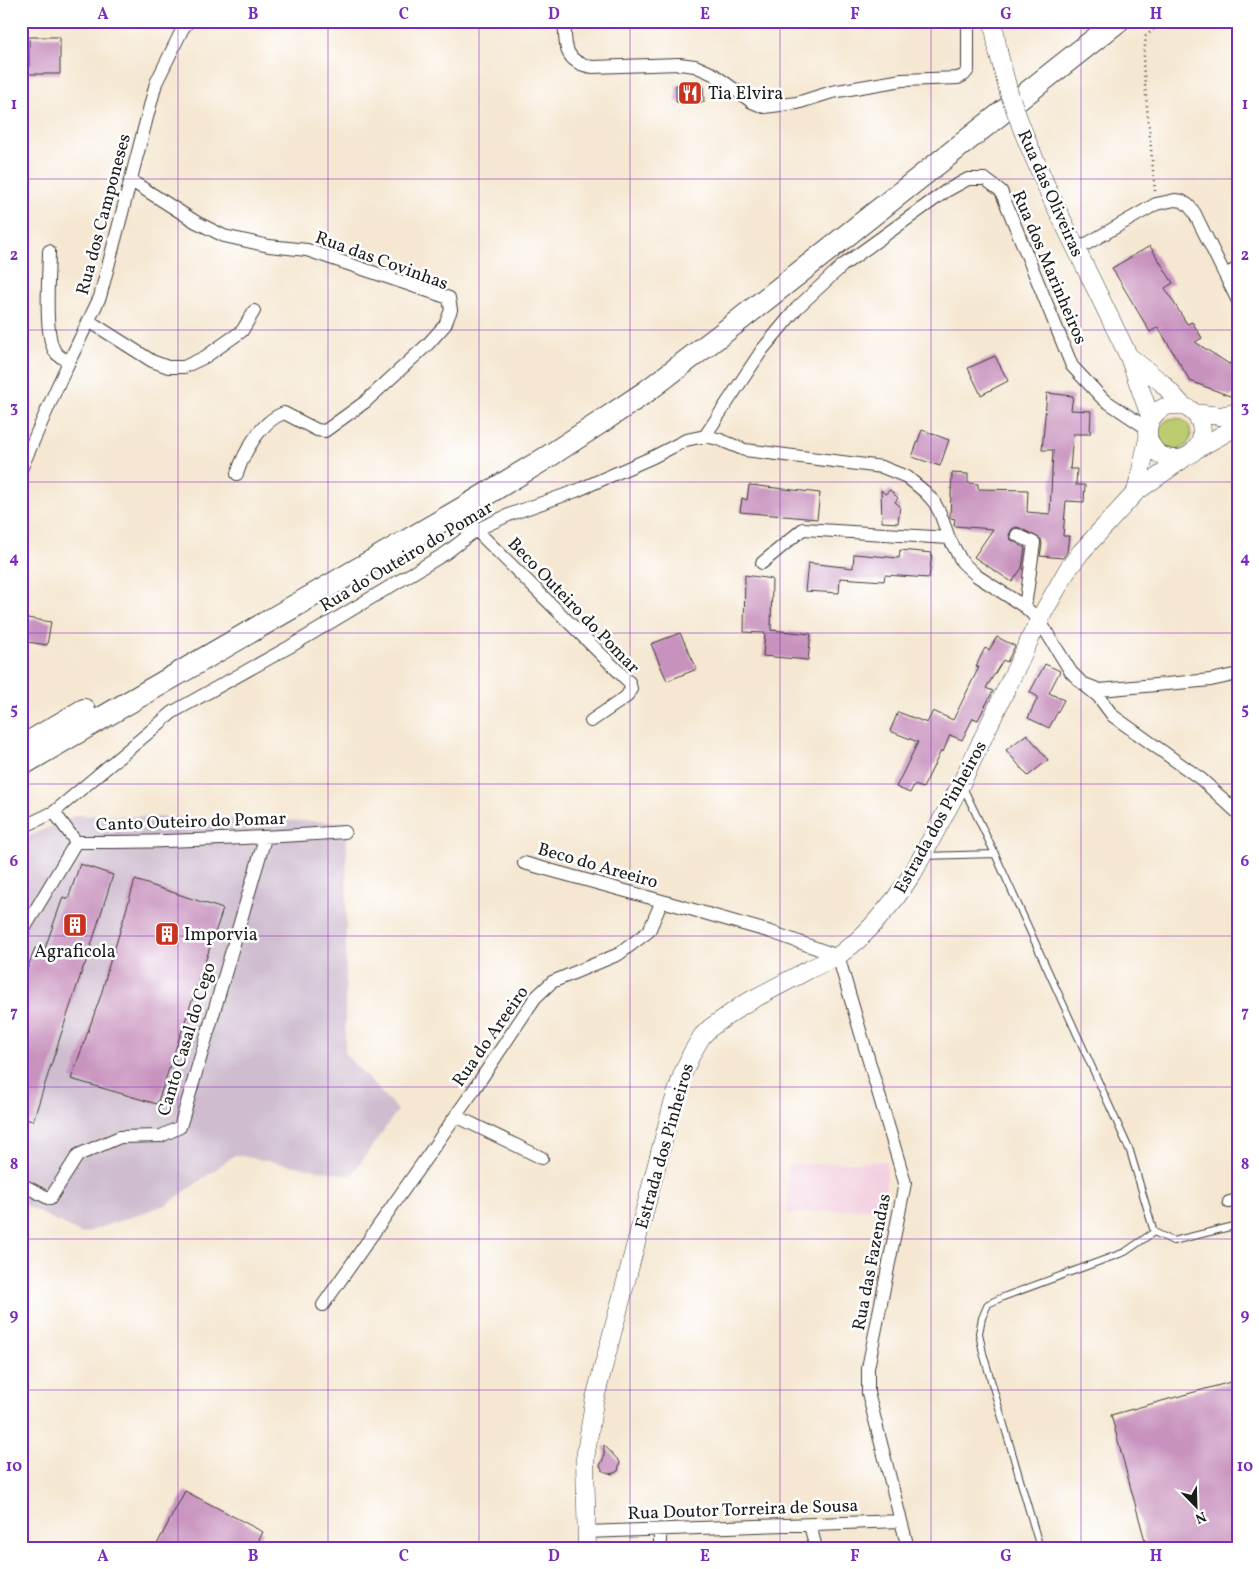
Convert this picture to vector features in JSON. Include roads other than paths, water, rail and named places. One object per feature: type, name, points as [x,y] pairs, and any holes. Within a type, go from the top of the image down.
[{"type":"highway","points":[[21,747],[497,470],[588,413],[654,368],[728,311],[1096,21]]},
{"type":"highway","points":[[21,765],[473,502],[546,458],[647,391],[1118,21]]},
{"type":"main road","name":"Rua das Oliveiras","points":[[993,21],[998,51],[1009,93],[1024,134],[1046,187],[1130,357]]},
{"type":"main road","points":[[1130,357],[1162,384],[1188,409],[1202,426],[1201,442],[1197,449]]},
{"type":"main road","points":[[1130,357],[1152,447],[1157,454],[1174,460],[1182,459],[1238,426]]},
{"type":"main road","points":[[1149,429],[1156,412],[1164,407],[1174,405],[1220,416],[1238,412]]},
{"type":"main road","name":"Estrada dos Pinheiros","points":[[1136,492],[1149,429]]},
{"type":"main road","name":"Estrada dos Pinheiros","points":[[587,1540],[586,1459],[594,1402],[672,1107],[692,1053],[702,1036],[714,1024],[731,1012],[838,956],[858,940],[885,912],[904,886],[962,784],[1039,620],[1068,569],[1081,552],[1136,492],[1182,459]]},
{"type":"street","name":"Rua dos Camponeses","points":[[21,469],[100,297],[156,84],[183,28],[189,21]]},
{"type":"street","points":[[565,21],[565,41],[571,58],[584,66],[679,64],[695,66],[713,74],[752,102],[764,107],[797,104],[832,92],[902,80],[958,78],[968,70],[968,21]]},
{"type":"street","name":"Rua dos Marinheiros","points":[[705,436],[762,350],[797,308],[842,266],[946,190],[968,179],[985,180],[1001,192],[1072,366],[1103,399],[1149,429]]},
{"type":"street","name":"Rua das Covinhas","points":[[130,180],[196,222],[224,236],[269,246],[307,250],[449,298],[451,310],[445,325],[428,344],[364,402],[326,431],[317,430],[284,413],[275,416],[252,442],[237,474]]},
{"type":"street","points":[[1076,250],[1156,204],[1175,200],[1182,201],[1194,212],[1238,301]]},
{"type":"street","points":[[49,251],[48,318],[50,340],[56,353],[69,362]]},
{"type":"street","points":[[1224,275],[1238,268]]},
{"type":"street","points":[[88,321],[152,361],[168,367],[184,367],[205,357],[242,331],[254,311]]},
{"type":"street","points":[[705,436],[745,450],[882,467],[907,477],[926,492],[934,502],[949,538],[962,562],[977,576],[1025,607],[1039,620],[1071,672],[1098,696],[1112,716],[1201,779],[1238,813]]},
{"type":"street","name":"Rua do Outeiro do Pomar","points":[[21,828],[54,812],[173,712],[291,646],[446,553],[476,530],[511,514],[576,491],[686,440],[705,436]]},
{"type":"street","points":[[762,563],[803,529],[949,538]]},
{"type":"street","name":"Beco Outeiro do Pomar","points":[[476,530],[629,682],[630,689],[626,697],[591,721]]},
{"type":"street","points":[[1017,535],[1034,543],[1025,607]]},
{"type":"street","points":[[1082,683],[1100,690],[1211,680],[1238,674]]},
{"type":"street","name":"Canto Outeiro do Pomar","points":[[54,812],[76,842],[113,843],[265,838],[345,832]]},
{"type":"street","name":"Canto Casal do Cego","points":[[21,1184],[50,1199],[78,1155],[120,1137],[160,1136],[180,1127],[265,838]]},
{"type":"street","points":[[21,937],[76,842]]},
{"type":"street","name":"Beco do Areeiro","points":[[524,863],[662,901]]},
{"type":"street","points":[[662,901],[771,932],[838,956]]},
{"type":"street","name":"Rua do Areeiro","points":[[323,1305],[456,1116],[536,998],[552,982],[619,954],[649,931],[662,901]]},
{"type":"street","name":"Rua das Fazendas","points":[[838,956],[905,1183],[868,1368],[868,1393],[908,1548]]},
{"type":"street","points":[[456,1116],[542,1158]]},
{"type":"street","name":"Rua Doutor Torreira de Sousa","points":[[587,1540],[660,1530],[901,1521]]},
{"type":"street","points":[[810,1525],[816,1548]]},
{"type":"street","points":[[660,1530],[660,1548]]},
{"type":"lane","points":[[962,784],[1130,1151],[1154,1232],[1172,1241],[1238,1225]]},
{"type":"lane","points":[[922,856],[995,854]]},
{"type":"lane","points":[[1040,1548],[984,1353],[979,1333],[982,1318],[988,1304],[1125,1252],[1154,1232]]},
{"type":"place","name":"Tia Elvira","points":[[690,93]]},
{"type":"place","name":"Agraficola","points":[[75,925]]},
{"type":"place","name":"Imporvia","points":[[167,934]]}]
